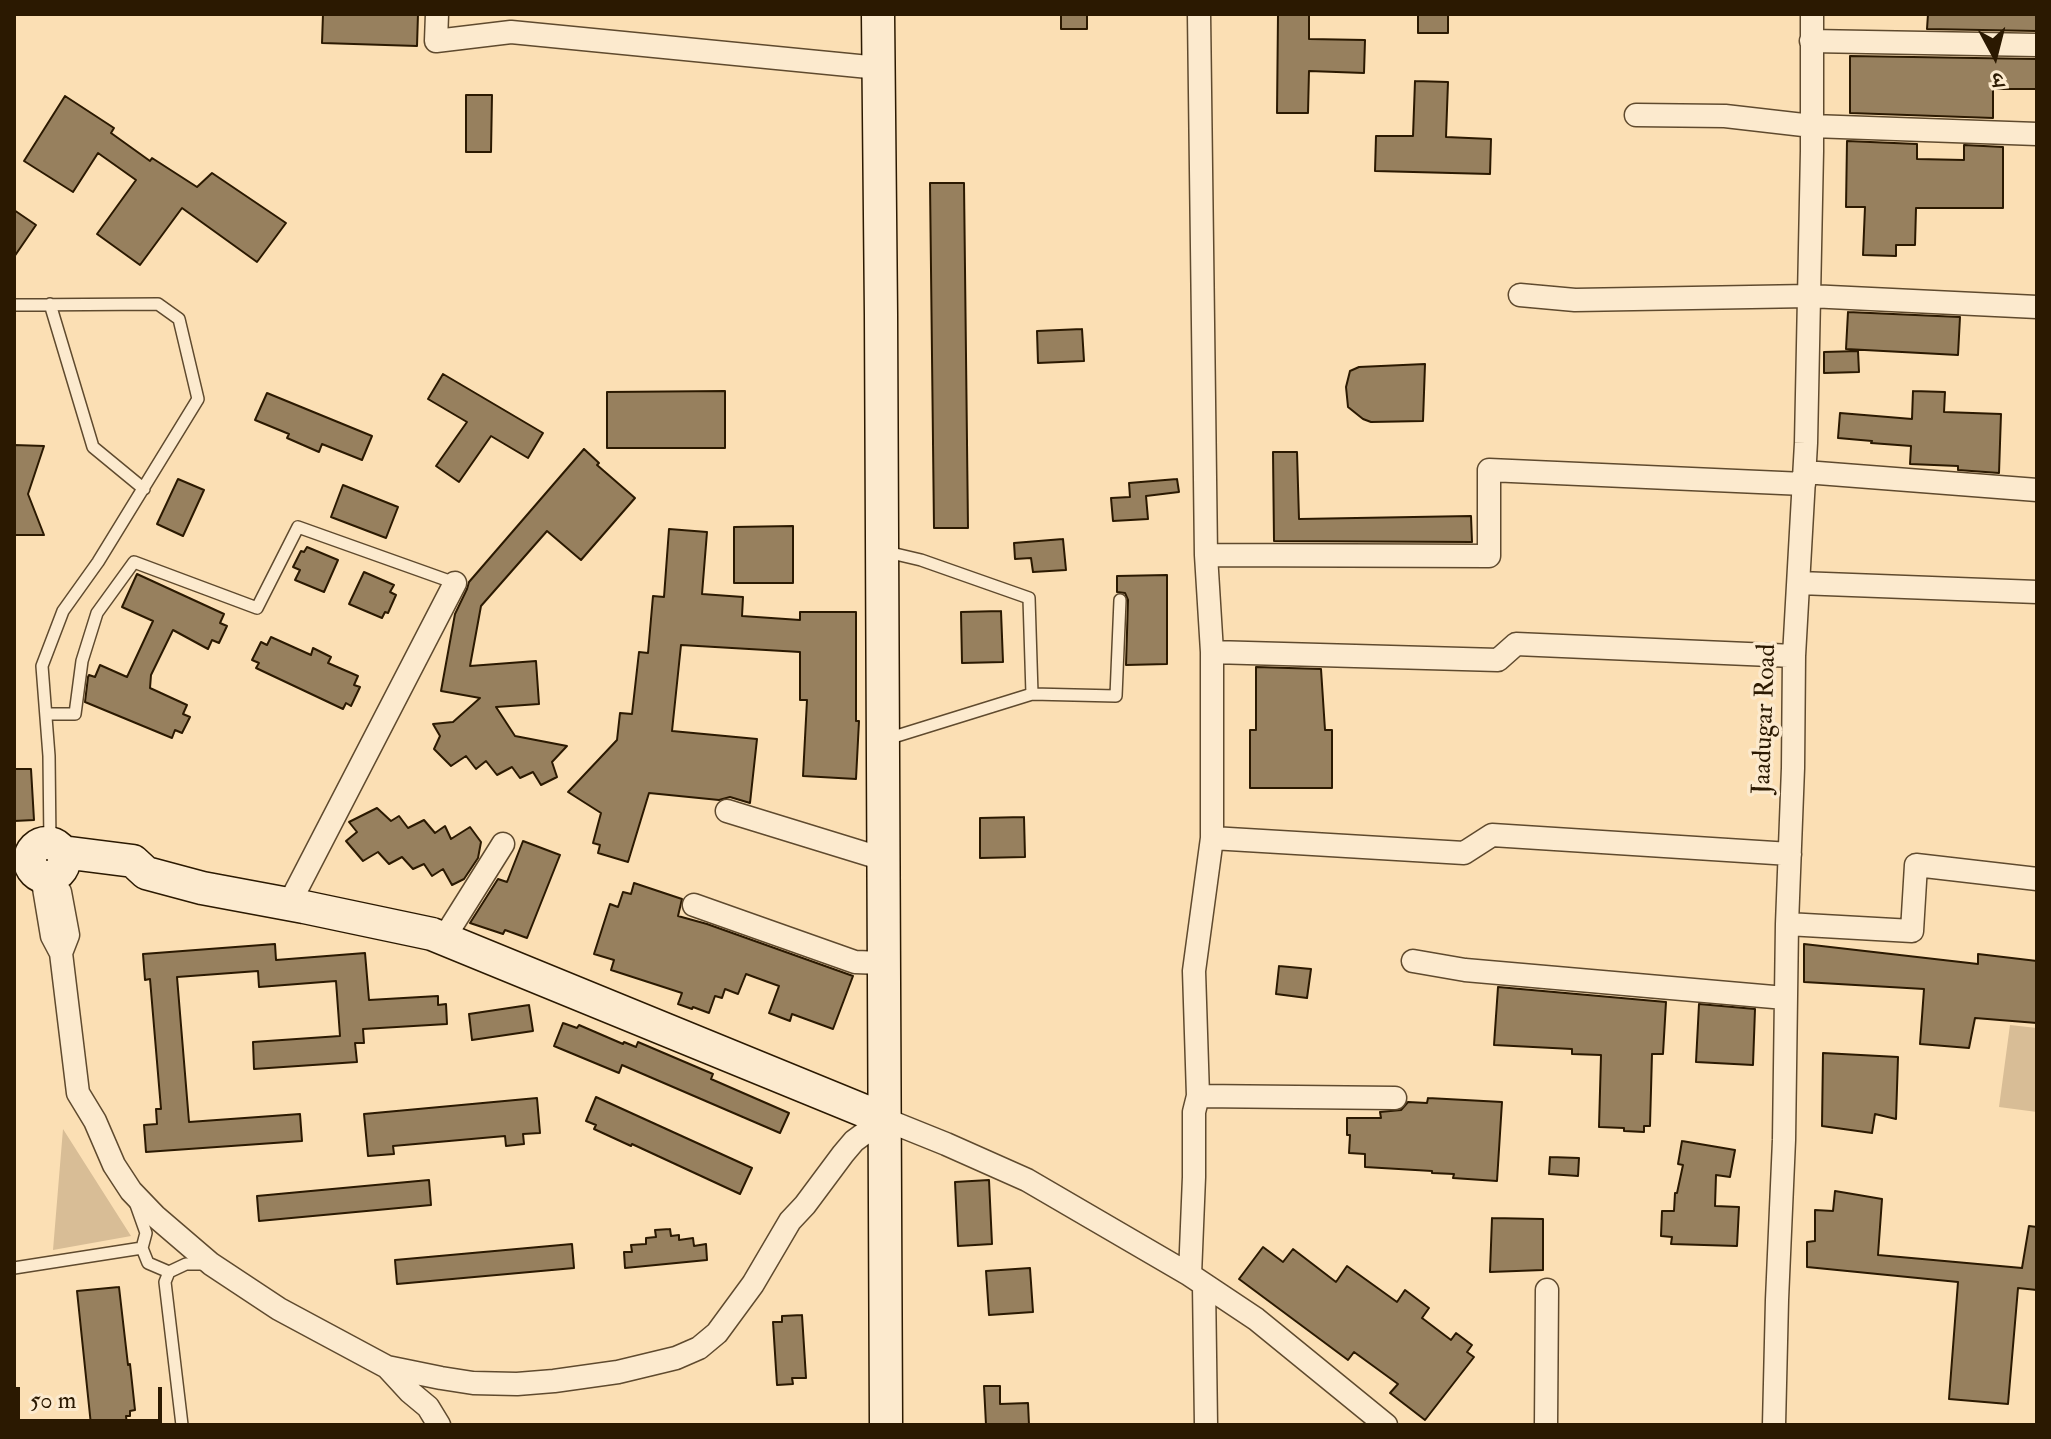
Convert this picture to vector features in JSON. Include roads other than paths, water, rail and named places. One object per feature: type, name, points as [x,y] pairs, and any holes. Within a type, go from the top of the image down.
[{"type":"main road","points":[[878,14],[886,1425]]},
{"type":"main road","points":[[40,862],[133,861],[146,873],[202,888],[432,934],[884,1119]]},
{"type":"street","points":[[437,14],[436,41],[511,32],[879,68]]},
{"type":"street","points":[[1199,14],[1206,555],[1212,652],[1212,838],[1194,971],[1198,1096],[1194,1112],[1194,1177],[1206,1425]]},
{"type":"street","name":"Jaadugar Road","points":[[1774,1425],[1784,1140],[1794,656],[1804,478],[1809,296],[1812,14]]},
{"type":"street","points":[[1811,41],[2037,45]]},
{"type":"street","points":[[1636,115],[1725,116],[1812,126],[2037,134]]},
{"type":"street","points":[[1520,295],[1575,300],[1809,296],[2037,307]]},
{"type":"street","points":[[1206,555],[1489,556],[1489,470],[1804,478],[2037,490]]},
{"type":"street","points":[[296,905],[455,583]]},
{"type":"street","points":[[1799,583],[2037,592]]},
{"type":"street","points":[[1212,652],[1498,660],[1516,644],[1794,656]]},
{"type":"street","points":[[727,811],[883,859]]},
{"type":"street","points":[[1212,838],[1464,853],[1492,835],[1790,854]]},
{"type":"street","points":[[444,938],[503,844]]},
{"type":"street","points":[[40,862],[68,935],[61,953],[78,1093],[95,1121],[114,1165],[131,1191],[211,1264],[279,1309],[387,1367],[473,1383],[517,1384],[618,1372],[676,1358],[699,1348],[717,1333],[753,1284],[790,1221],[843,1154],[854,1141],[884,1119],[1027,1180],[1197,1280],[1256,1319],[1386,1425]]},
{"type":"street","points":[[1787,924],[1912,931],[1916,865],[2037,879]]},
{"type":"street","points":[[694,905],[855,962],[883,963]]},
{"type":"street","points":[[1413,961],[1465,970],[1785,998]]},
{"type":"street","points":[[1198,1096],[1395,1098]]},
{"type":"street","points":[[1546,1425],[1547,1290]]},
{"type":"street","points":[[387,1367],[428,1407],[439,1425]]},
{"type":"lane","points":[[50,304],[93,447],[144,489]]},
{"type":"lane","points":[[14,305],[158,304],[179,319],[198,399],[98,562],[63,611],[42,666],[49,756],[40,862]]},
{"type":"lane","points":[[46,714],[75,714],[82,661],[97,613],[134,562],[257,608],[298,527],[455,583]]},
{"type":"lane","points":[[882,551],[921,560],[1029,598],[1032,694]]},
{"type":"lane","points":[[883,740],[1032,694],[1116,696],[1120,600]]},
{"type":"lane","points":[[131,1191],[146,1233],[142,1248],[148,1263],[169,1272]]},
{"type":"lane","points":[[14,1268],[142,1248]]},
{"type":"lane","points":[[182,1425],[165,1282],[169,1272],[186,1264],[211,1264]]}]
